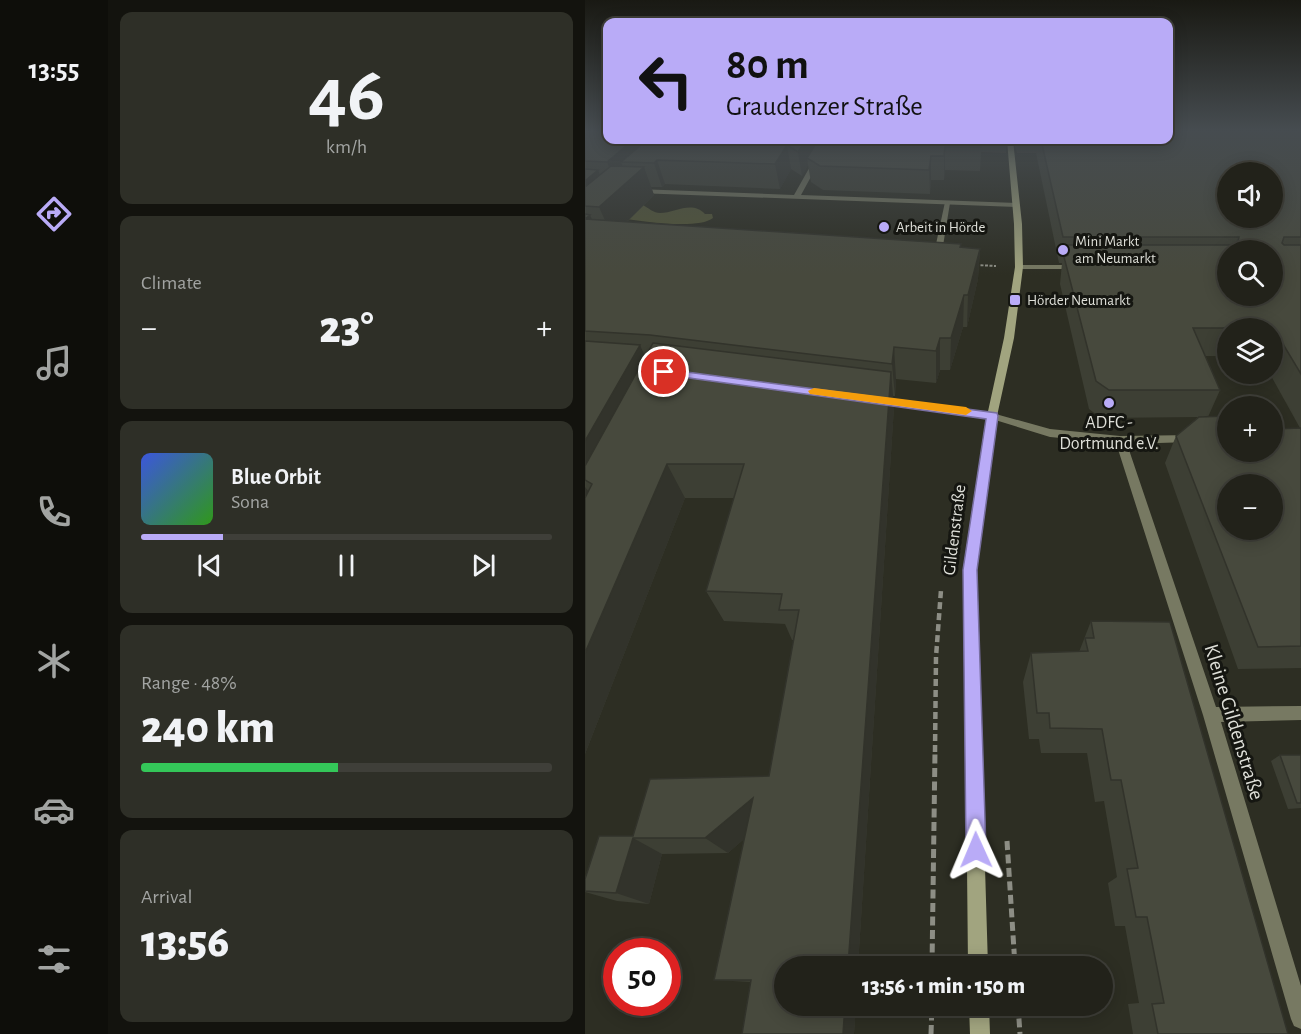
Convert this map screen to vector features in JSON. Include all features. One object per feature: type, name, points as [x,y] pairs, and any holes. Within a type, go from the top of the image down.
[{"type":"main road","name":"Gildenstraße","points":[[978,956],[970,570],[992,416],[1009,338],[1019,267],[1014,178]]},
{"type":"main road","points":[[979,1016],[980,1034]]},
{"type":"street","points":[[796,198],[807,178]]},
{"type":"street","points":[[630,191],[1017,205]]},
{"type":"street","points":[[925,261],[936,262],[947,203]]},
{"type":"street","points":[[1019,267],[1090,267]]},
{"type":"street","points":[[864,398],[992,416],[1050,433],[1120,440],[1203,438]]},
{"type":"street","name":"Kleine Gildenstraße","points":[[1120,440],[1211,716],[1301,1019]]},
{"type":"street","points":[[1211,716],[1301,713]]},
{"type":"path","points":[[936,262],[1019,267]]},
{"type":"path","points":[[932,956],[936,657],[942,582]]},
{"type":"path","points":[[1007,836],[1014,956]]},
{"type":"path","points":[[931,1034],[932,1016]]},
{"type":"path","points":[[1019,1016],[1020,1034]]},
{"type":"green space","points":[[643,205],[660,213],[695,208],[705,214],[712,214],[713,218],[706,222],[682,224],[620,218]]},
{"type":"building","points":[[596,178],[631,178],[599,207],[585,206],[585,187]]},
{"type":"building","points":[[1050,178],[1217,178],[1217,228],[1283,228],[1283,178],[1301,178],[1301,237],[1284,237],[1283,240],[1238,240],[1239,237],[1063,237]]},
{"type":"building","points":[[585,219],[961,244],[960,247],[980,249],[968,295],[964,295],[951,338],[940,338],[936,351],[894,347],[892,364],[650,335],[585,331]]},
{"type":"building","points":[[1283,244],[1301,245],[1301,374],[1283,344],[1283,318],[1217,318],[1217,328],[1193,328],[1220,390],[1109,390],[1096,381],[1064,257],[1068,255],[1065,245],[1217,245],[1217,306],[1283,306]]},
{"type":"building","points":[[585,341],[640,345],[585,441]]},
{"type":"building","points":[[653,343],[891,372],[849,956],[774,956],[774,1016],[844,1016],[843,1034],[742,1034],[751,980],[714,980],[753,798],[705,838],[633,838],[616,893],[585,891],[585,879],[599,836],[633,836],[650,779],[769,776],[799,610],[779,610],[782,594],[706,591],[744,464],[667,464],[585,653],[585,498],[592,484],[585,480],[585,466]]},
{"type":"building","points":[[1217,416],[1217,462],[1283,462],[1283,429],[1301,428],[1301,646],[1258,647],[1176,436],[1199,417]]},
{"type":"building","points":[[1091,621],[1170,622],[1288,1034],[1158,1034],[1152,1004],[1164,1003],[1147,917],[1136,917],[1127,869],[1138,868],[1121,780],[1111,780],[1102,729],[1050,728],[1049,713],[1037,713],[1031,653],[1088,651],[1085,638],[1094,638]]},
{"type":"building","points":[[1280,755],[1301,755],[1301,803],[1297,803]]},
{"type":"slow traffic","points":[[814,391],[966,411]]},
{"type":"place","name":"Arbeit in Hörde","points":[[884,227]]},
{"type":"place","name":"Mini Markt am Neumarkt","points":[[1063,250]]},
{"type":"place","name":"Hörder Neumarkt","points":[[1015,300]]},
{"type":"place","name":"ADFC - Dortmund e.V.","points":[[1109,403]]},
{"type":"route","points":[[664,372],[970,411],[992,416],[970,570],[976,850]]}]
